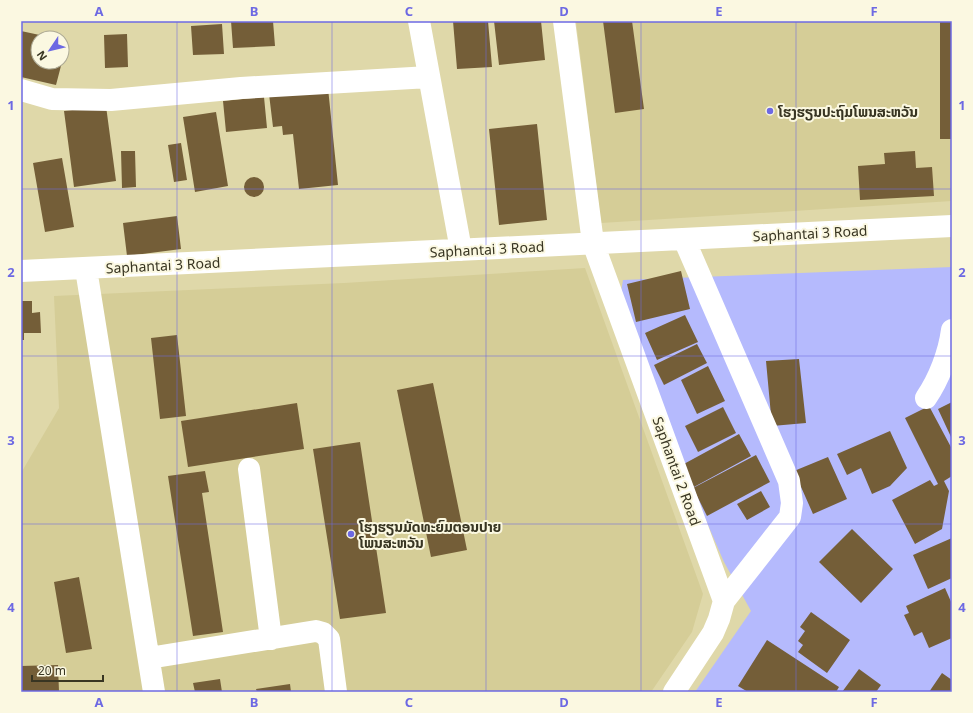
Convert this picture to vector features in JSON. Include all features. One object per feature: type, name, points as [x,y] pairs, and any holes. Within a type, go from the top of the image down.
[{"type":"street","points":[[419,21],[461,250]]},
{"type":"street","name":"Saphantai 2 Road","points":[[564,21],[593,243],[724,601]]},
{"type":"street","points":[[21,90],[52,99],[111,100],[241,88],[429,77]]},
{"type":"street","name":"Saphantai 3 Road","points":[[21,271],[952,226]]},
{"type":"street","points":[[674,692],[713,633],[724,601],[790,517],[792,503],[789,481],[684,239]]},
{"type":"street","points":[[86,269],[154,692]]},
{"type":"street","points":[[926,398],[934,386],[950,343],[952,330]]},
{"type":"street","points":[[248,468],[271,639]]},
{"type":"street","points":[[149,658],[316,631],[323,633],[329,639],[336,692]]},
{"type":"shaded area","name":"ໂຮງຮຽນປະຖົມໂພນສະຫວັນ","points":[[576,21],[952,21],[952,201],[601,223]]},
{"type":"shaded area","points":[[952,267],[952,692],[695,692],[751,611],[724,562],[682,465],[621,292],[623,280]]},
{"type":"shaded area","name":"ໂຮງຮຽນມັດທະຍົມຕອນປາຍ ໂພນສະຫວັນ","points":[[585,268],[703,594],[692,632],[651,692],[21,692],[21,473],[59,408],[54,296],[344,283]]},
{"type":"building","points":[[231,21],[273,21],[275,46],[233,48]]},
{"type":"building","points":[[453,21],[488,21],[492,67],[457,69]]},
{"type":"building","points":[[494,21],[541,21],[545,60],[499,65]]},
{"type":"building","points":[[603,21],[632,21],[644,109],[615,113]]},
{"type":"building","points":[[940,21],[952,21],[952,139],[940,139]]},
{"type":"building","points":[[222,24],[224,54],[193,55],[191,26]]},
{"type":"building","points":[[21,31],[30,33],[30,70],[60,70],[56,85],[21,77]]},
{"type":"building","points":[[127,34],[128,67],[105,68],[104,35]]},
{"type":"building","points":[[328,88],[338,185],[299,189],[293,134],[283,135],[282,126],[273,127],[269,94]]},
{"type":"building","points":[[264,97],[267,128],[226,132],[223,101]]},
{"type":"building","points":[[106,106],[116,181],[74,187],[64,111]]},
{"type":"building","points":[[216,112],[228,186],[195,192],[183,117]]},
{"type":"building","points":[[537,124],[547,220],[499,225],[489,129]]},
{"type":"building","points":[[181,143],[187,180],[174,182],[168,145]]},
{"type":"building","points":[[121,151],[135,151],[136,187],[122,188]]},
{"type":"building","points":[[915,151],[916,168],[932,167],[934,196],[860,200],[858,166],[885,164],[884,153]]},
{"type":"building","points":[[62,158],[74,227],[45,232],[33,163]]},
{"type":"building","points":[[254,177],[261,180],[264,187],[261,194],[254,197],[247,194],[244,187],[247,180]]},
{"type":"building","points":[[177,216],[181,249],[127,256],[123,223]]},
{"type":"building","points":[[681,271],[690,309],[636,322],[627,284]]},
{"type":"building","points":[[21,301],[32,301],[32,313],[40,312],[41,333],[24,333],[24,340],[21,340]]},
{"type":"building","points":[[685,315],[698,342],[657,360],[645,333]]},
{"type":"building","points":[[177,335],[186,416],[160,419],[151,338]]},
{"type":"building","points":[[697,344],[707,363],[664,385],[654,365]]},
{"type":"building","points":[[799,359],[806,423],[772,426],[766,361]]},
{"type":"building","points":[[708,366],[725,401],[697,414],[681,380]]},
{"type":"building","points":[[433,383],[467,550],[431,557],[397,390]]},
{"type":"building","points":[[952,402],[952,437],[951,437],[938,409]]},
{"type":"building","points":[[297,403],[304,449],[188,467],[181,421]]},
{"type":"building","points":[[929,406],[952,449],[952,476],[944,481],[949,491],[942,529],[915,544],[892,500],[930,480],[934,486],[938,484],[905,418]]},
{"type":"building","points":[[723,407],[736,433],[698,452],[685,426]]},
{"type":"building","points":[[890,431],[907,468],[890,486],[872,494],[861,468],[847,475],[837,454]]},
{"type":"building","points":[[739,434],[751,456],[694,487],[682,465]]},
{"type":"building","points":[[360,442],[386,613],[340,619],[313,449]]},
{"type":"building","points":[[756,455],[770,482],[707,516],[693,488]]},
{"type":"building","points":[[828,457],[847,499],[813,514],[794,471]]},
{"type":"building","points":[[205,471],[209,492],[202,493],[223,632],[193,636],[168,476]]},
{"type":"building","points":[[761,491],[770,507],[747,520],[737,504]]},
{"type":"building","points":[[852,529],[893,569],[861,603],[819,562]]},
{"type":"building","points":[[952,538],[952,578],[928,589],[913,555]]},
{"type":"building","points":[[79,577],[92,649],[66,653],[54,582]]},
{"type":"building","points":[[945,588],[952,604],[952,638],[929,648],[922,632],[914,636],[904,615],[909,613],[906,606]]},
{"type":"building","points":[[811,612],[850,640],[827,673],[798,652],[803,645],[798,641],[805,631],[800,627]]},
{"type":"building","points":[[767,640],[839,687],[836,692],[748,692],[738,686]]},
{"type":"building","points":[[58,665],[59,692],[21,692],[21,666]]},
{"type":"building","points":[[859,669],[881,685],[876,692],[842,692]]},
{"type":"building","points":[[942,673],[952,680],[952,692],[929,692]]},
{"type":"building","points":[[220,679],[222,692],[195,692],[193,683]]},
{"type":"building","points":[[290,684],[291,692],[257,692],[256,689]]},
{"type":"place","name":"ໂຮງຮຽນປະຖົມໂພນສະຫວັນ","points":[[770,111]]},
{"type":"place","name":"ໂຮງຮຽນມັດທະຍົມຕອນປາຍ ໂພນສະຫວັນ","points":[[351,534]]}]
